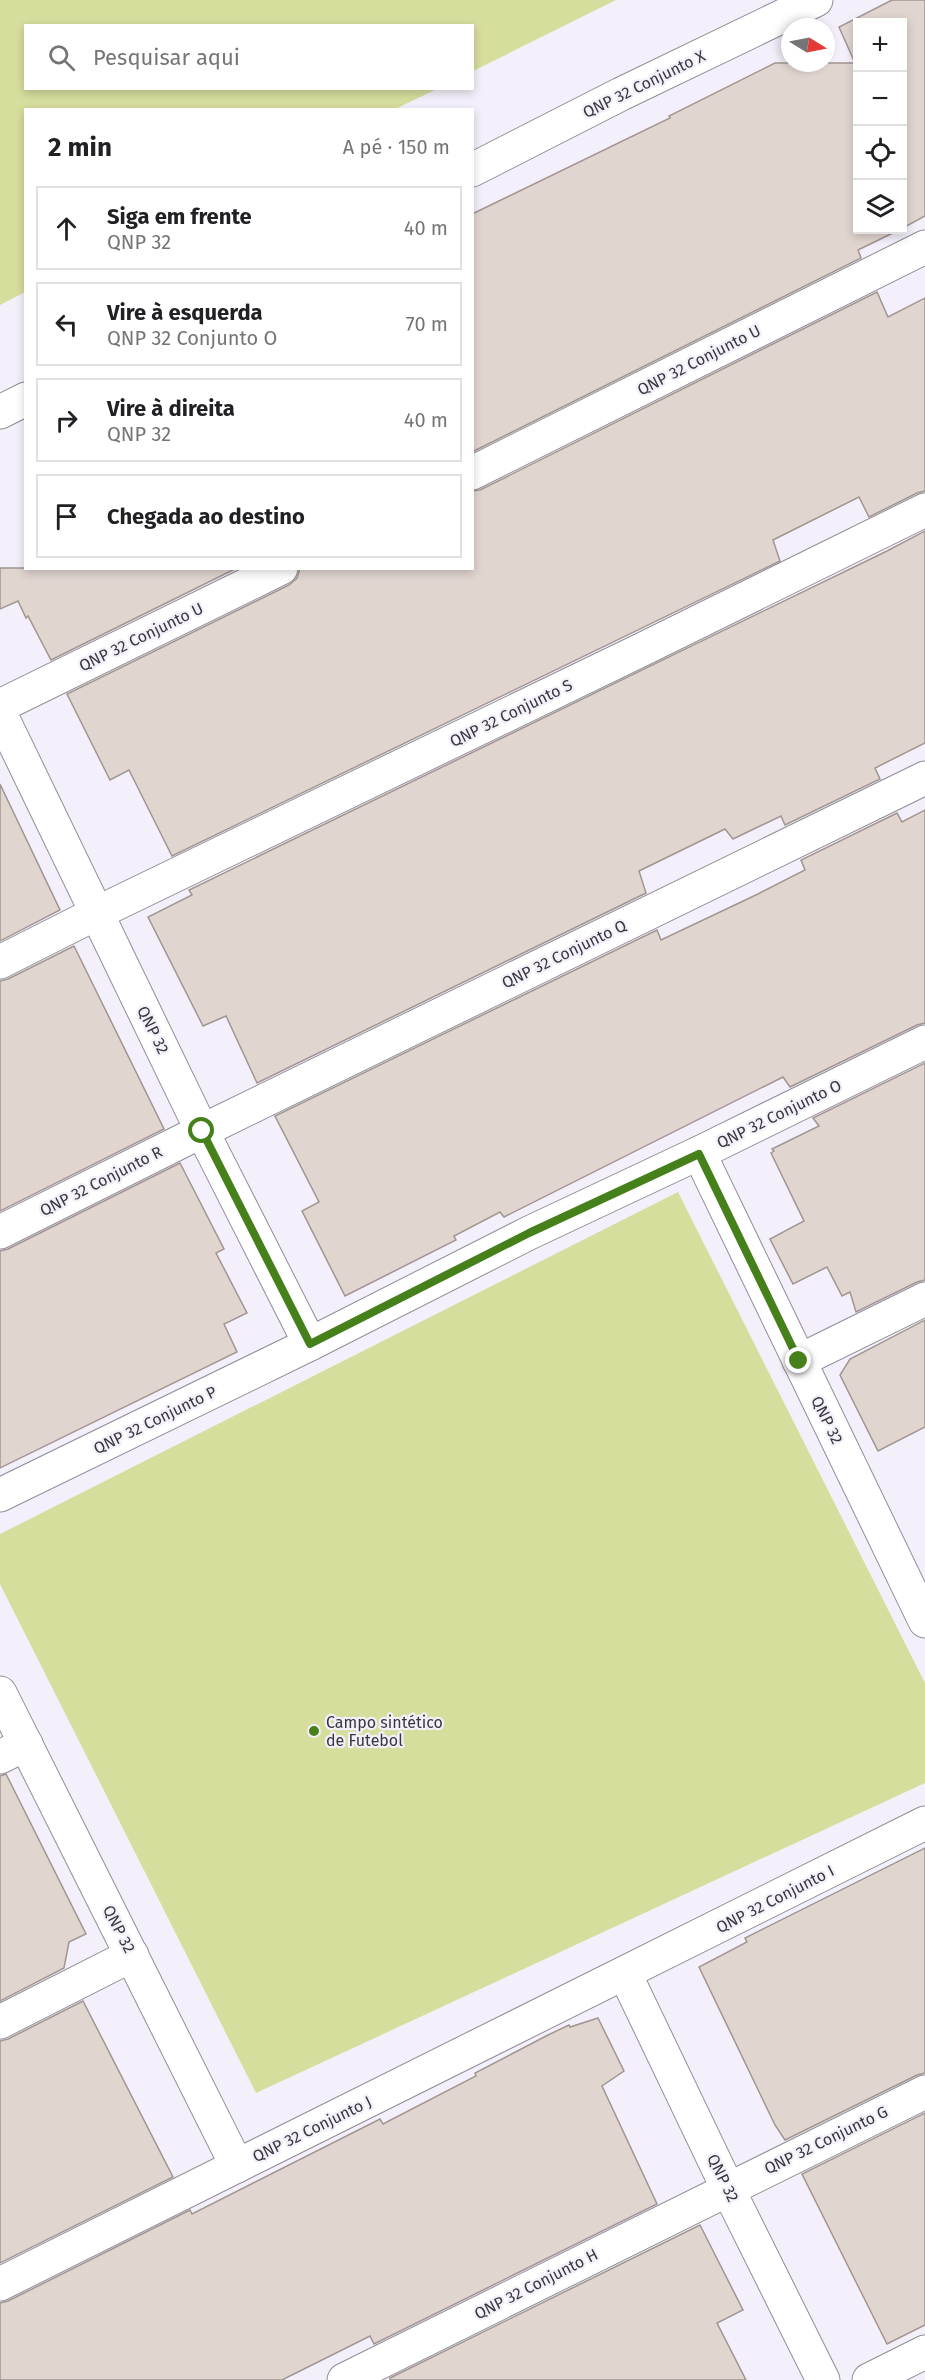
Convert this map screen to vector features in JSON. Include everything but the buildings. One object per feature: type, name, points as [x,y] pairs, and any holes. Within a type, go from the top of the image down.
[{"type":"street","name":"QNP 32 Conjunto X","points":[[474,169],[621,94],[816,0]]},
{"type":"street","name":"QNP 32 Conjunto U","points":[[474,472],[925,247]]},
{"type":"street","points":[[0,412],[24,400]]},
{"type":"street","name":"QNP 32 Conjunto S","points":[[0,962],[925,510]]},
{"type":"street","name":"QNP 32 Conjunto U","points":[[0,706],[277,570]]},
{"type":"street","name":"QNP 32","points":[[0,713],[202,1131],[310,1344]]},
{"type":"street","name":"QNP 32 Conjunto Q","points":[[202,1131],[925,778]]},
{"type":"street","name":"QNP 32 Conjunto O","points":[[310,1344],[529,1233],[699,1154],[925,1042]]},
{"type":"street","name":"QNP 32 Conjunto R","points":[[0,1232],[202,1131]]},
{"type":"street","name":"QNP 32","points":[[699,1154],[799,1361],[913,1567],[925,1621]]},
{"type":"street","points":[[799,1361],[925,1299]]},
{"type":"street","name":"QNP 32 Conjunto P","points":[[0,1495],[310,1344]]},
{"type":"street","name":"QNP 32","points":[[0,1693],[13,1750],[132,1955],[237,2166]]},
{"type":"street","name":"QNP 32 Conjunto I","points":[[626,1974],[925,1823]]},
{"type":"street","points":[[0,2022],[132,1955]]},
{"type":"street","name":"QNP 32","points":[[626,1974],[728,2189],[823,2380]]},
{"type":"street","name":"QNP 32 Conjunto J","points":[[0,2284],[626,1974]]},
{"type":"street","name":"QNP 32 Conjunto G","points":[[728,2189],[925,2092]]},
{"type":"street","name":"QNP 32 Conjunto H","points":[[344,2380],[728,2189]]},
{"type":"street","points":[[869,2380],[925,2352]]},
{"type":"green space","points":[[0,0],[616,0],[474,71],[474,24],[24,24],[24,90],[435,90],[397,108],[24,108],[24,293],[0,305]]},
{"type":"green space","points":[[678,1192],[925,1683],[925,1783],[256,2093],[0,1584],[0,1534]]},
{"type":"place","name":"Campo sintético de Futebol","points":[[314,1731]]},
{"type":"route","points":[[202,1131],[310,1344],[529,1233],[699,1154],[799,1361]]}]
